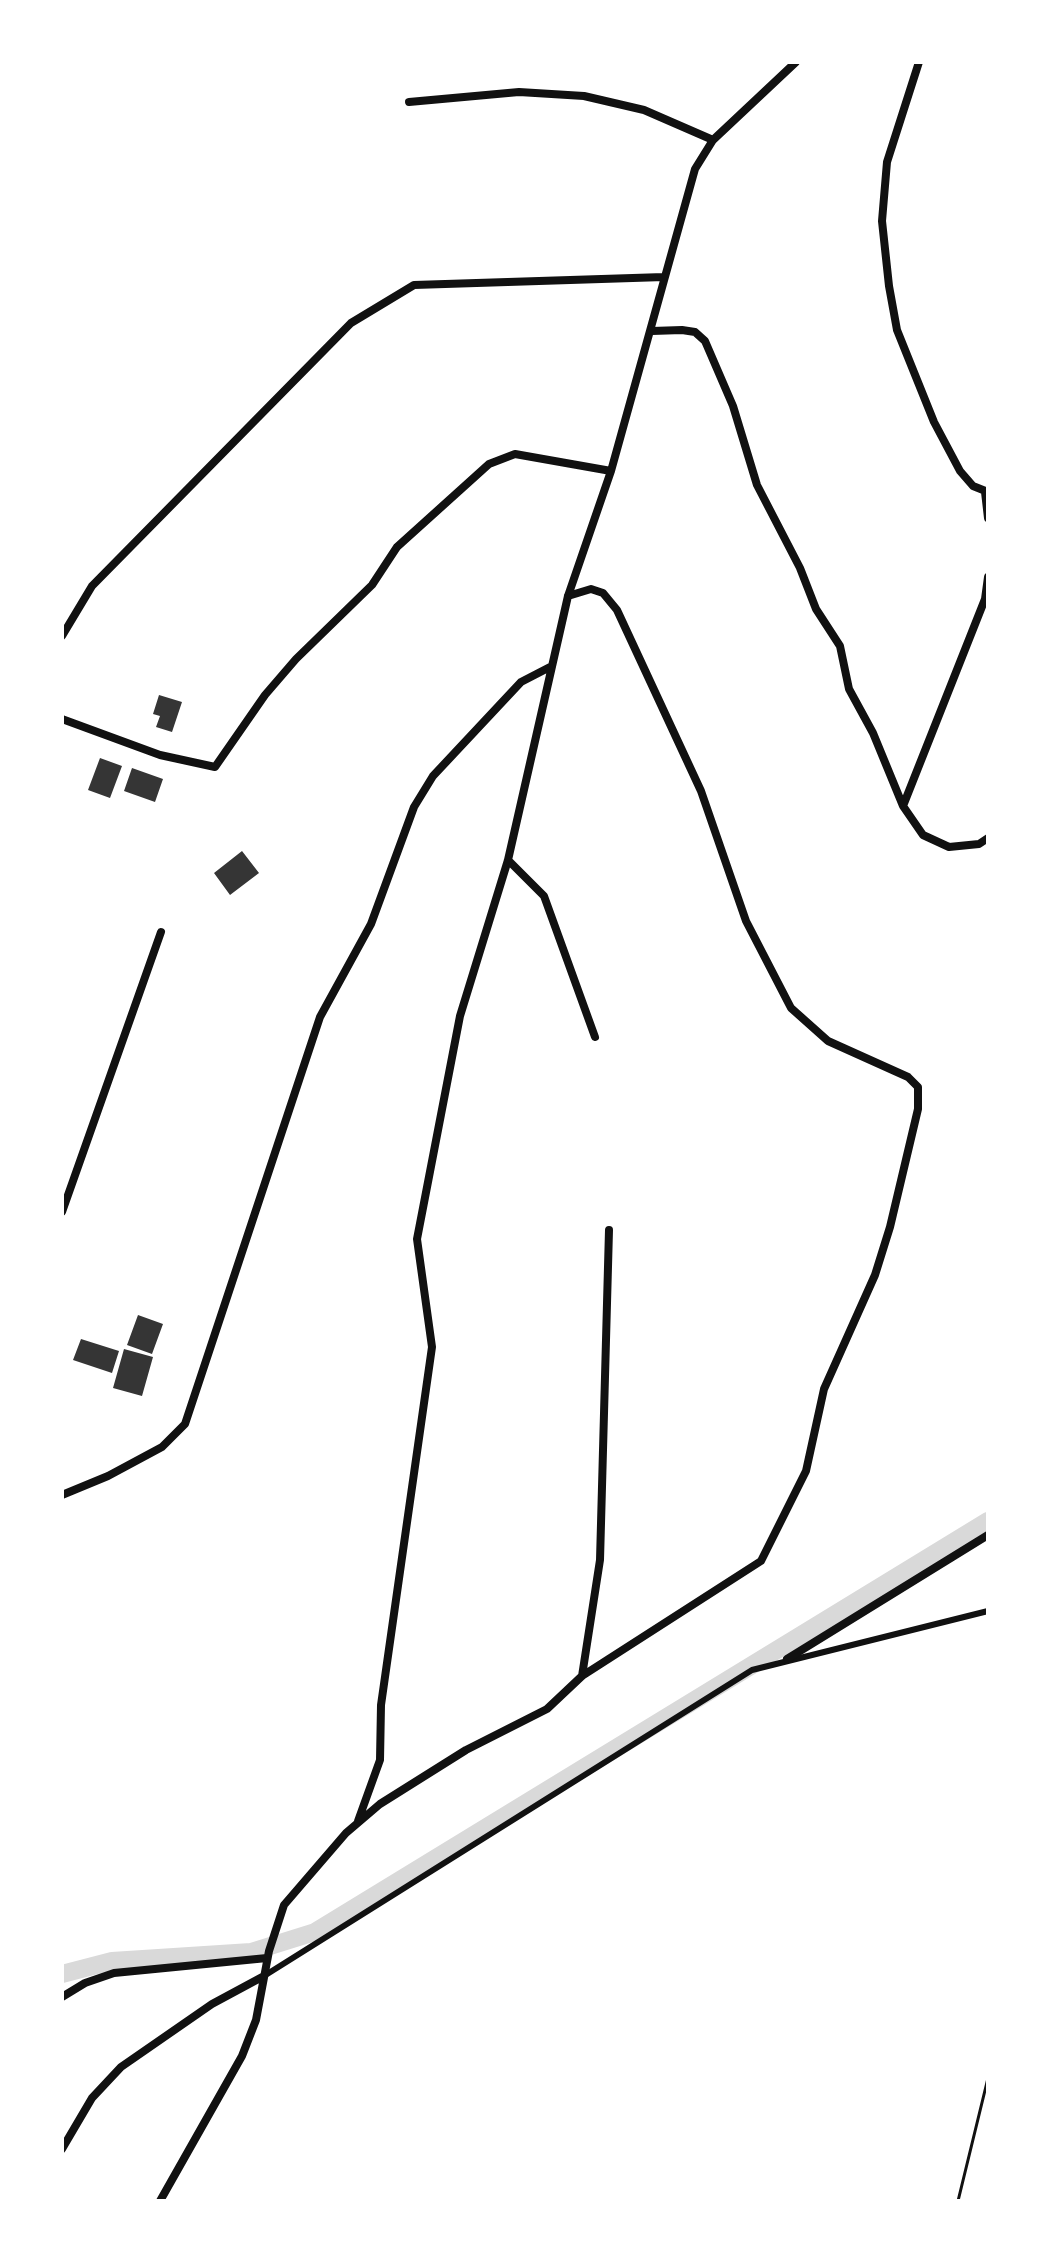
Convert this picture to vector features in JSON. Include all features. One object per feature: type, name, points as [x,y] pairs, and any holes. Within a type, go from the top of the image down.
[{"type":"street","points":[[358,1822],[380,1760],[381,1705],[432,1347],[417,1239],[460,1016],[508,860],[568,596],[611,471],[695,169],[713,140],[796,62]]},
{"type":"street","points":[[919,62],[887,162],[882,221],[889,286],[897,330],[934,422],[960,471],[973,486],[986,492],[988,518]]},
{"type":"street","points":[[409,102],[519,92],[584,96],[644,110],[713,140]]},
{"type":"street","points":[[62,636],[92,586],[351,323],[414,285],[664,277]]},
{"type":"street","points":[[652,331],[695,332],[705,341],[733,406],[767,509],[800,568],[816,609],[840,646],[849,689],[873,733],[903,806],[923,835],[949,847],[979,844],[988,838]]},
{"type":"street","points":[[62,719],[160,755],[215,767],[265,695],[296,659],[372,585],[397,547],[489,464],[515,454],[611,471]]},
{"type":"street","points":[[903,806],[987,599],[988,577]]},
{"type":"street","points":[[160,2201],[242,2056],[256,2020],[273,1937],[284,1905],[296,1887],[358,1822],[380,1804],[466,1750],[547,1709],[582,1676],[715,1588],[751,1570],[770,1548],[806,1471],[824,1389],[875,1275],[890,1227],[919,1096],[915,1082],[828,1041],[791,1008],[746,921],[701,791],[617,610],[603,593],[591,589],[568,596]]},
{"type":"street","points":[[62,1495],[108,1476],[162,1447],[185,1424],[320,1017],[371,924],[414,807],[433,776],[521,682],[550,667]]},
{"type":"street","points":[[508,860],[544,896],[595,1037]]},
{"type":"street","points":[[62,1212],[161,932]]},
{"type":"street","points":[[582,1676],[600,1560],[609,1230]]},
{"type":"street","points":[[787,1659],[988,1535]]},
{"type":"street","points":[[62,1997],[85,1983],[114,1973],[268,1954]]},
{"type":"street","points":[[62,2149],[92,2098],[121,2067],[212,2004],[264,1976]]},
{"type":"lane","points":[[264,1976],[735,1680],[787,1659],[863,1644],[988,1611]]},
{"type":"path","points":[[958,2201],[988,2078]]},
{"type":"building","points":[[159,695],[182,702],[172,732],[156,727],[160,716],[153,714]]},
{"type":"building","points":[[100,758],[122,766],[110,798],[88,790]]},
{"type":"building","points":[[132,768],[163,779],[155,802],[124,791]]},
{"type":"building","points":[[242,851],[259,873],[230,895],[214,873]]},
{"type":"building","points":[[138,1315],[163,1324],[152,1354],[127,1345]]},
{"type":"building","points":[[81,1339],[119,1351],[112,1373],[73,1360]]},
{"type":"building","points":[[124,1349],[153,1357],[142,1396],[113,1388]]},
{"type":"waterway","points":[[62,1974],[112,1961],[251,1952],[315,1932],[988,1521]]}]
